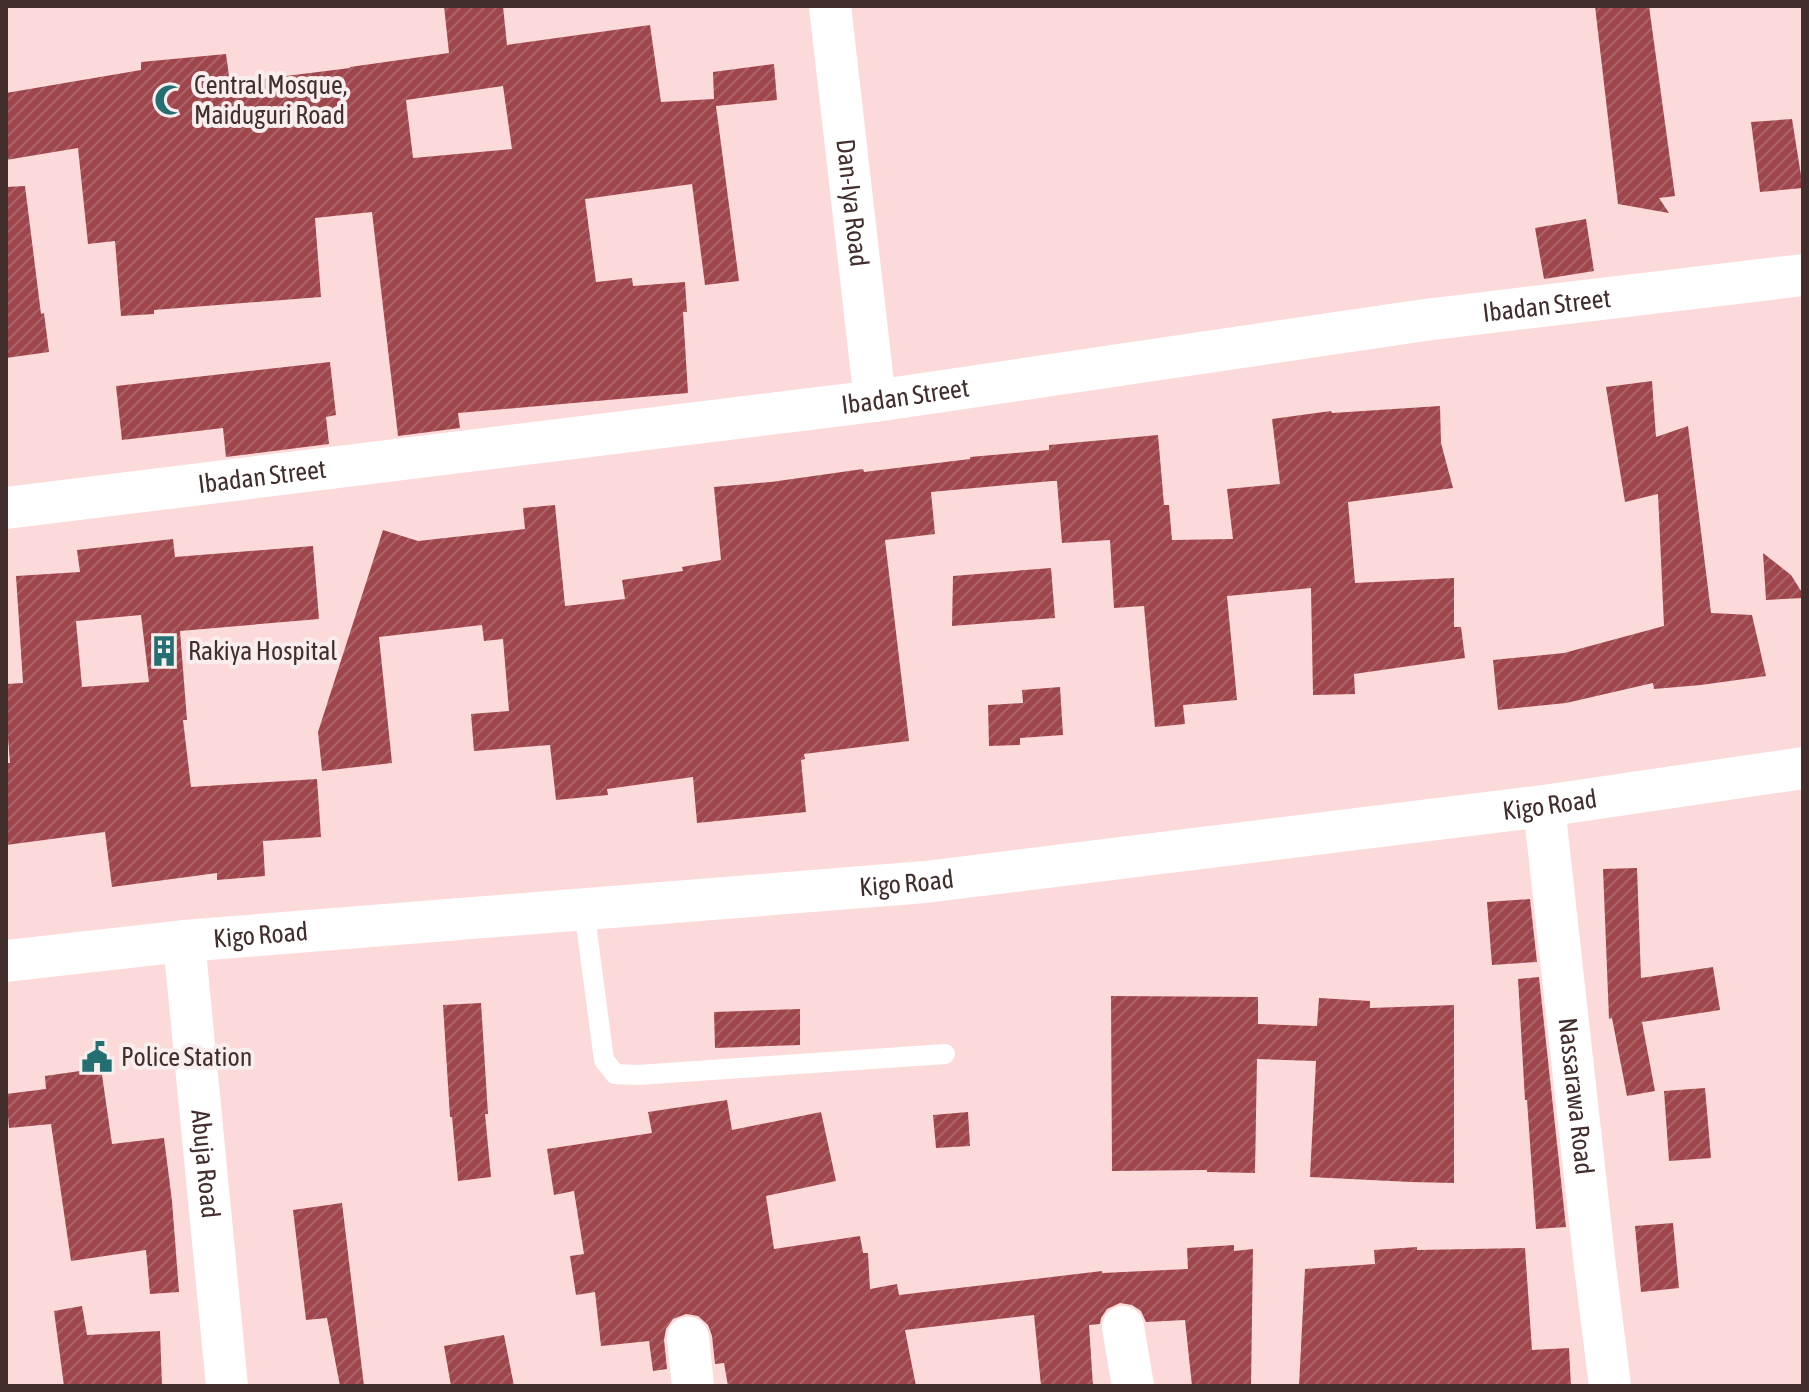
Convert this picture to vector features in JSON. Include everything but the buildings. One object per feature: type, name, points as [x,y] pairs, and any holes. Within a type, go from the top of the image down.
[{"type":"street","name":"Dan-Iya Road","points":[[830,6],[875,401]]},
{"type":"street","name":"Ibadan Street","points":[[6,508],[875,401],[1425,320],[1803,275]]},
{"type":"street","name":"Kigo Road","points":[[6,961],[184,941],[925,882],[1544,806],[1803,768]]},
{"type":"street","name":"Nassarawa Road","points":[[1544,806],[1610,1386]]},
{"type":"street","name":"Abuja Road","points":[[184,941],[227,1386]]},
{"type":"street","points":[[1123,1327],[1133,1386]]},
{"type":"street","points":[[688,1338],[693,1386]]},
{"type":"lane","points":[[584,909],[604,1060],[615,1074],[945,1054]]},
{"type":"place","name":"Central Mosque, Maiduguri Road","points":[[170,100]]},
{"type":"place","name":"Rakiya Hospital","points":[[164,651]]},
{"type":"place","name":"Police Station","points":[[97,1057]]}]
